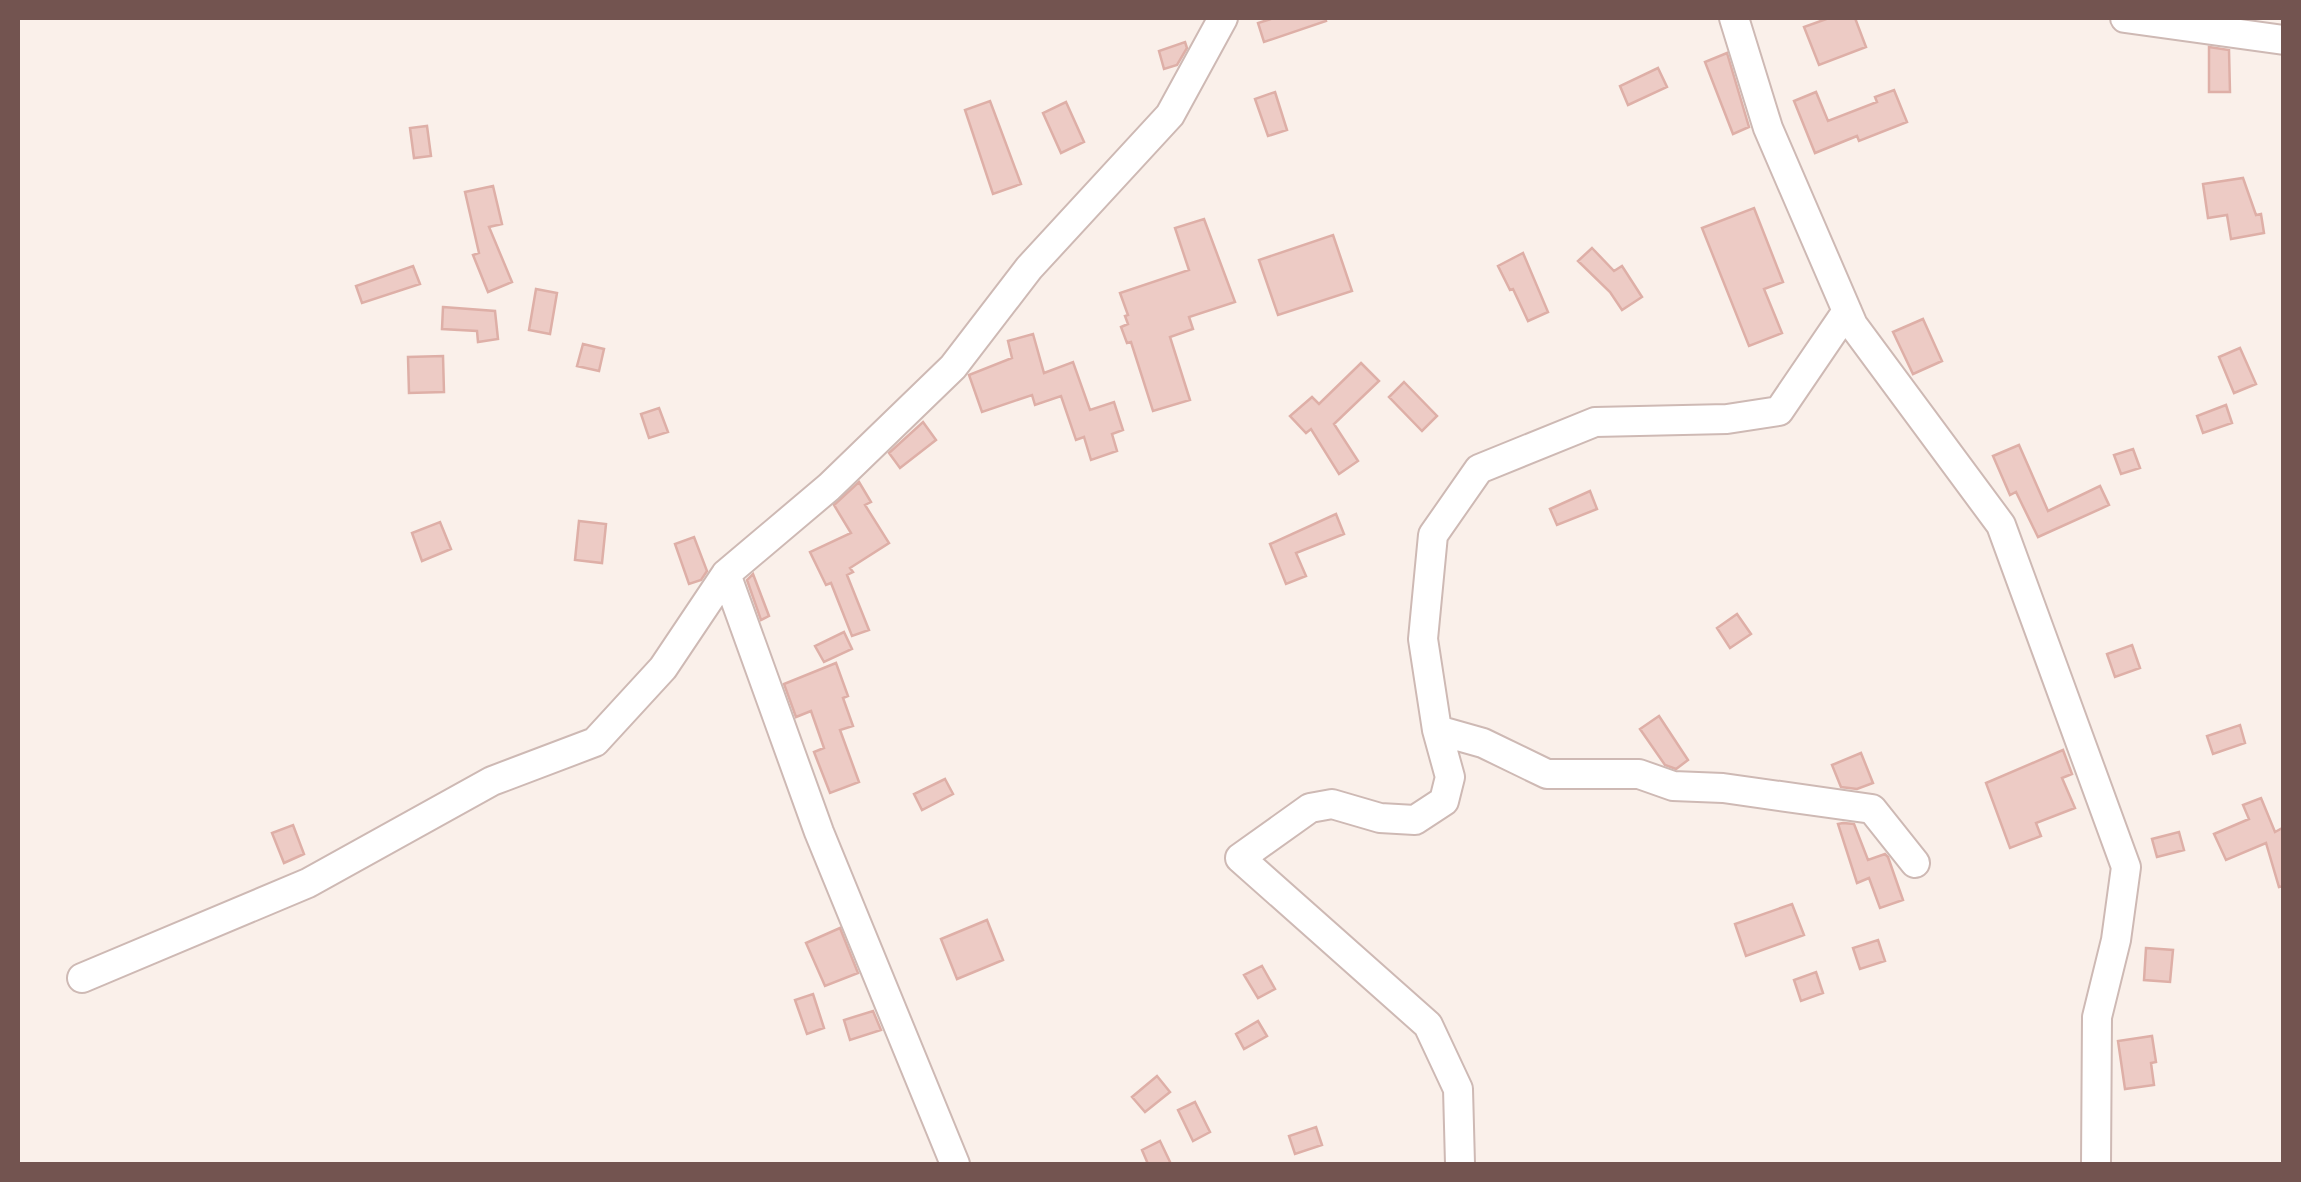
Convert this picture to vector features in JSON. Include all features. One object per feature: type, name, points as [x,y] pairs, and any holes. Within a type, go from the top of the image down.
[{"type":"street","points":[[82,978],[308,883],[492,781],[595,742],[663,668],[726,574],[829,486],[953,368],[1029,268],[1170,115],[1223,18]]},
{"type":"street","points":[[1734,18],[1768,128],[1853,325],[2001,525],[2126,867],[2116,940],[2097,1017],[2096,1164]]},
{"type":"street","points":[[2125,18],[2284,40]]},
{"type":"street","points":[[1460,1164],[1458,1088],[1428,1025],[1240,858],[1310,808],[1332,804],[1380,818],[1415,820],[1444,801],[1450,776],[1437,730],[1423,639],[1433,535],[1479,469],[1595,422],[1727,419],[1779,411],[1847,311]]},
{"type":"street","points":[[726,574],[819,832],[955,1164]]},
{"type":"street","points":[[1437,730],[1483,742],[1547,774],[1639,774],[1673,786],[1723,788],[1872,809],[1914,863]]},
{"type":"building","points":[[1274,18],[1326,21],[1264,42],[1258,23]]},
{"type":"building","points":[[1829,18],[1855,18],[1866,47],[1819,65],[1804,27]]},
{"type":"building","points":[[1185,42],[1187,48],[1177,65],[1164,69],[1159,51]]},
{"type":"building","points":[[2209,47],[2229,50],[2230,92],[2209,92]]},
{"type":"building","points":[[1727,53],[1749,127],[1733,134],[1705,62]]},
{"type":"building","points":[[1658,68],[1667,87],[1628,105],[1620,86]]},
{"type":"building","points":[[1894,90],[1907,122],[1815,153],[1794,101],[1816,92],[1828,121],[1877,102],[1875,97]]},
{"type":"building","points":[[1275,92],[1287,130],[1268,136],[1255,99]]},
{"type":"building","points":[[990,101],[1021,184],[993,194],[965,110]]},
{"type":"building","points":[[1066,102],[1084,142],[1061,153],[1043,113]]},
{"type":"building","points":[[427,126],[431,156],[414,158],[410,128]]},
{"type":"building","points":[[2243,178],[2256,215],[2261,214],[2264,233],[2231,239],[2227,215],[2208,218],[2203,184]]},
{"type":"building","points":[[493,186],[502,224],[489,227],[512,282],[488,292],[473,255],[479,253],[465,192]]},
{"type":"building","points":[[1754,208],[1783,282],[1764,289],[1782,333],[1749,346],[1702,228]]},
{"type":"building","points":[[1204,219],[1235,302],[1189,317],[1193,329],[1170,337],[1190,400],[1153,411],[1131,342],[1127,343],[1121,327],[1128,324],[1128,315],[1120,293],[1189,270],[1175,228]]},
{"type":"building","points":[[1333,235],[1352,291],[1278,315],[1259,260]]},
{"type":"building","points":[[1592,248],[1614,271],[1622,266],[1642,297],[1622,310],[1610,292],[1578,261]]},
{"type":"building","points":[[1523,253],[1548,312],[1528,321],[1498,266]]},
{"type":"building","points":[[413,266],[420,284],[362,303],[356,286]]},
{"type":"building","points":[[536,289],[557,293],[550,334],[529,330]]},
{"type":"building","points":[[443,307],[495,311],[498,339],[478,342],[477,331],[442,329]]},
{"type":"building","points":[[1923,319],[1942,361],[1913,374],[1893,332]]},
{"type":"building","points":[[1033,334],[1044,373],[1073,362],[1090,410],[1114,402],[1123,430],[1112,434],[1117,451],[1091,460],[1084,437],[1076,440],[1061,396],[1035,405],[1032,395],[982,412],[969,375],[1012,358],[1008,341]]},
{"type":"building","points":[[583,344],[604,349],[599,371],[577,366]]},
{"type":"building","points":[[2240,348],[2256,384],[2234,393],[2219,357]]},
{"type":"building","points":[[443,356],[444,392],[409,393],[408,357]]},
{"type":"building","points":[[1361,363],[1379,381],[1334,424],[1358,461],[1339,474],[1311,429],[1306,433],[1290,416],[1312,397],[1319,404]]},
{"type":"building","points":[[1404,382],[1437,416],[1422,431],[1389,397]]},
{"type":"building","points":[[2226,405],[2232,423],[2203,433],[2197,416]]},
{"type":"building","points":[[659,408],[668,432],[649,438],[641,414]]},
{"type":"building","points":[[923,422],[936,440],[900,468],[889,453]]},
{"type":"building","points":[[2019,445],[2048,511],[2100,486],[2109,505],[2038,537],[2016,492],[2010,495],[1993,456]]},
{"type":"building","points":[[2133,449],[2140,468],[2121,474],[2114,455]]},
{"type":"building","points":[[859,482],[871,502],[865,505],[889,543],[850,568],[853,572],[847,575],[869,630],[852,636],[831,583],[826,585],[810,552],[851,533],[834,505]]},
{"type":"building","points":[[1590,491],[1597,509],[1557,525],[1550,509]]},
{"type":"building","points":[[1336,514],[1344,534],[1296,553],[1306,576],[1286,584],[1270,544]]},
{"type":"building","points":[[579,521],[606,524],[602,563],[575,560]]},
{"type":"building","points":[[440,522],[451,549],[422,561],[412,533]]},
{"type":"building","points":[[694,537],[707,571],[701,580],[689,584],[675,544]]},
{"type":"building","points":[[753,574],[769,616],[761,620],[747,580]]},
{"type":"building","points":[[1737,614],[1751,634],[1730,648],[1717,628]]},
{"type":"building","points":[[844,632],[852,649],[824,662],[815,646]]},
{"type":"building","points":[[2132,645],[2140,668],[2115,677],[2107,654]]},
{"type":"building","points":[[836,663],[853,726],[840,730],[859,782],[830,793],[814,752],[824,748],[811,711],[796,717],[784,684]]},
{"type":"building","points":[[1659,716],[1688,760],[1676,769],[1665,765],[1640,729]]},
{"type":"building","points":[[2240,725],[2245,743],[2213,754],[2207,736]]},
{"type":"building","points":[[2063,750],[2072,774],[2062,778],[2075,808],[2036,823],[2041,836],[2010,848],[1986,783]]},
{"type":"building","points":[[1861,753],[1873,783],[1857,789],[1841,787],[1832,765]]},
{"type":"building","points":[[945,779],[953,794],[922,810],[914,794]]},
{"type":"building","points":[[2261,798],[2275,832],[2284,827],[2284,886],[2279,887],[2266,843],[2226,860],[2214,834],[2249,819],[2243,805]]},
{"type":"building","points":[[1838,824],[1854,824],[1868,860],[1885,854],[1888,857],[1903,900],[1880,908],[1869,878],[1857,883]]},
{"type":"building","points":[[293,825],[304,854],[284,863],[272,833]]},
{"type":"building","points":[[2179,832],[2184,850],[2157,857],[2152,839]]},
{"type":"building","points":[[1792,904],[1804,935],[1746,956],[1735,924]]},
{"type":"building","points":[[987,920],[1003,960],[957,979],[941,939]]},
{"type":"building","points":[[840,928],[858,973],[825,986],[806,943]]},
{"type":"building","points":[[1878,940],[1885,961],[1860,969],[1853,948]]},
{"type":"building","points":[[2146,948],[2173,950],[2170,982],[2144,980]]},
{"type":"building","points":[[1262,966],[1275,989],[1258,998],[1244,975]]},
{"type":"building","points":[[1816,972],[1823,993],[1801,1001],[1794,980]]},
{"type":"building","points":[[813,994],[824,1028],[807,1034],[795,1000]]},
{"type":"building","points":[[873,1011],[881,1030],[850,1040],[844,1020]]},
{"type":"building","points":[[1258,1021],[1267,1036],[1244,1049],[1236,1034]]},
{"type":"building","points":[[2152,1036],[2154,1085],[2125,1089],[2118,1041]]},
{"type":"building","points":[[1157,1076],[1170,1092],[1145,1112],[1132,1097]]},
{"type":"building","points":[[1195,1102],[1210,1132],[1193,1141],[1178,1110]]},
{"type":"building","points":[[1316,1127],[1322,1145],[1295,1154],[1289,1136]]},
{"type":"building","points":[[1160,1141],[1171,1164],[1148,1164],[1142,1150]]}]
